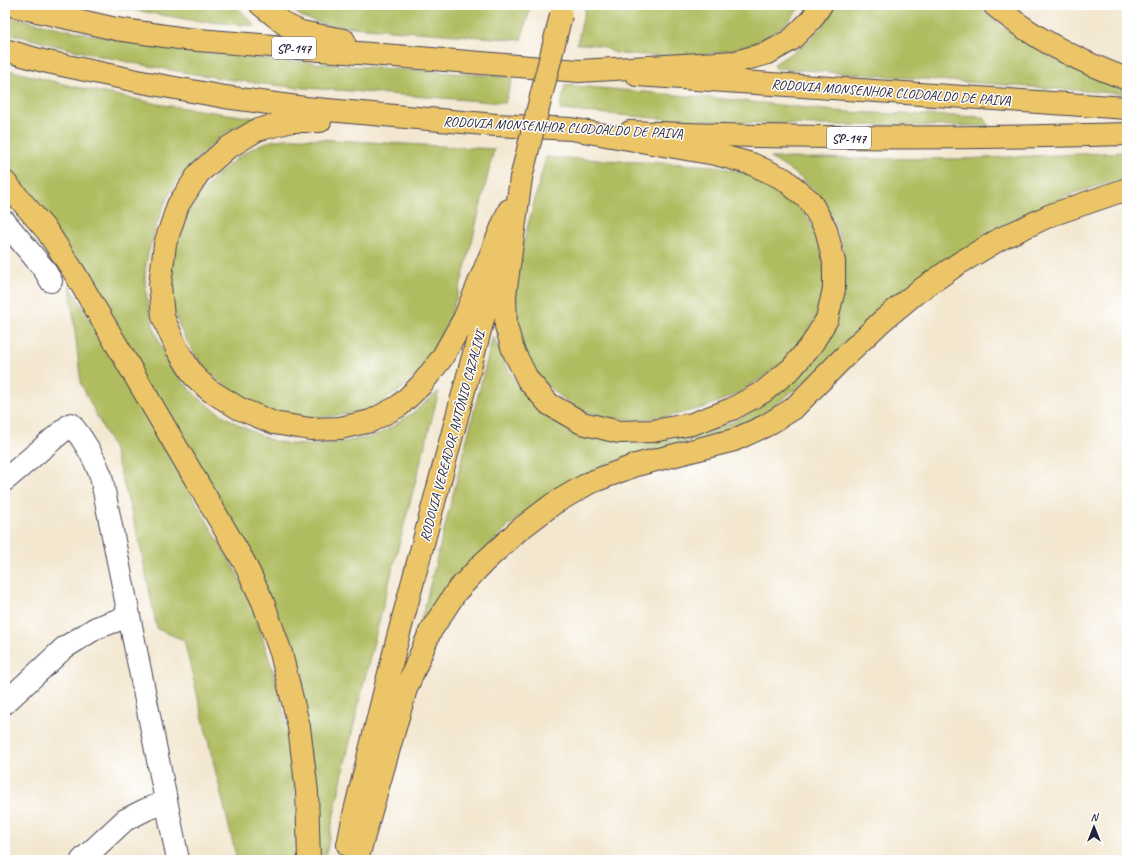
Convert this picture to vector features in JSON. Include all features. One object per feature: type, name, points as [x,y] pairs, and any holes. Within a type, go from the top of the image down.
[{"type":"main road","name":"RODOVIA MONSENHOR CLODOALDO DE PAIVA","points":[[11,5],[116,29],[186,39],[580,71],[1127,108]]},
{"type":"main road","points":[[261,5],[286,24],[301,32],[334,39],[509,65]]},
{"type":"main road","points":[[580,71],[735,62],[768,53],[790,40],[811,20],[821,5]]},
{"type":"main road","points":[[994,5],[1004,14],[1048,42],[1102,70],[1127,79]]},
{"type":"main road","name":"RODOVIA VEREADOR ANTÔNIO CAZALINI","points":[[346,860],[354,815],[398,637],[521,180],[562,10]]},
{"type":"main road","name":"RODOVIA MONSENHOR CLODOALDO DE PAIVA","points":[[5,50],[43,61],[142,82],[225,97],[305,108],[496,125],[708,135],[836,138],[944,138],[1127,134]]},
{"type":"main road","points":[[496,125],[292,120],[257,130],[226,149],[199,173],[178,205],[165,244],[160,284],[163,317],[177,349],[194,376],[209,390],[240,409],[274,423],[310,429],[340,428],[371,421],[399,406],[422,385],[442,358],[464,319],[521,180]]},
{"type":"main road","points":[[521,180],[505,295],[506,326],[513,350],[528,380],[549,404],[582,423],[619,432],[653,431],[692,424],[732,409],[763,392],[792,368],[812,344],[827,319],[834,289],[834,262],[826,229],[810,201],[784,179],[752,164],[715,154],[571,129]]},
{"type":"main road","points":[[5,182],[47,231],[74,272],[244,562],[263,602],[281,653],[299,727],[307,792],[309,860]]},
{"type":"main road","points":[[357,860],[406,689],[430,632],[456,592],[483,563],[519,530],[553,504],[589,482],[636,465],[734,440],[765,426],[793,409],[882,321],[916,293],[958,264],[1000,239],[1051,215],[1127,189]]},
{"type":"street","points":[[5,222],[44,269],[51,281]]},
{"type":"street","points":[[5,480],[71,424],[89,449],[101,476],[178,860]]},
{"type":"street","points":[[5,703],[64,648],[96,628],[129,616]]},
{"type":"street","points":[[82,860],[125,820],[147,809],[166,802]]},
{"type":"green space","points":[[105,5],[235,5],[255,26],[190,20]]},
{"type":"green space","points":[[288,5],[531,5],[521,40],[327,25],[302,17]]},
{"type":"green space","points":[[586,5],[801,5],[787,22],[771,34],[752,44],[710,54],[666,56],[619,54],[598,45],[577,44]]},
{"type":"green space","points":[[836,5],[976,5],[1009,31],[1047,55],[1086,75],[1127,91],[1127,94],[775,68],[774,64],[803,46],[823,26]]},
{"type":"green space","points":[[5,15],[68,30],[130,42],[194,51],[321,64],[513,77],[505,103],[272,85],[205,76],[137,64],[38,41],[5,32]]},
{"type":"green space","points":[[5,69],[71,86],[163,105],[256,118],[226,133],[195,160],[181,177],[170,193],[162,211],[155,229],[146,264],[145,277],[148,305],[151,319],[161,346],[183,382],[205,403],[231,420],[271,440],[285,443],[316,445],[338,443],[377,435],[401,421],[439,391],[364,683],[325,860],[320,860],[290,648],[18,181],[5,166]]},
{"type":"green space","points":[[565,85],[845,112],[984,117],[989,126],[815,125],[679,120],[560,110]]},
{"type":"green space","points":[[298,138],[494,149],[456,300],[437,344],[422,367],[406,385],[394,394],[364,410],[312,418],[293,417],[275,413],[257,406],[224,385],[209,371],[186,339],[178,322],[172,303],[170,285],[173,258],[182,226],[195,202],[207,186],[228,165],[253,148],[271,141]]},
{"type":"green space","points":[[1127,152],[1127,178],[1077,192],[999,227],[762,415],[741,426],[714,436],[609,463],[555,491],[527,510],[503,531],[439,600],[419,629],[493,336],[506,364],[521,389],[540,411],[566,428],[580,434],[613,440],[632,441],[651,441],[700,434],[731,423],[751,412],[780,391],[844,296],[844,257],[842,244],[833,219],[811,187],[791,171],[770,158],[961,159]]},
{"type":"green space","points":[[546,157],[717,166],[751,175],[773,184],[794,200],[810,221],[820,246],[824,271],[823,295],[816,318],[804,339],[784,361],[735,395],[706,407],[670,416],[639,420],[607,418],[580,410],[561,397],[543,382],[526,360],[516,331],[515,275]]},
{"type":"green space","points":[[70,286],[233,566],[251,600],[276,681],[286,722],[293,770],[297,822],[297,860],[237,860],[184,640],[157,629],[139,540],[114,450],[81,384]]}]
